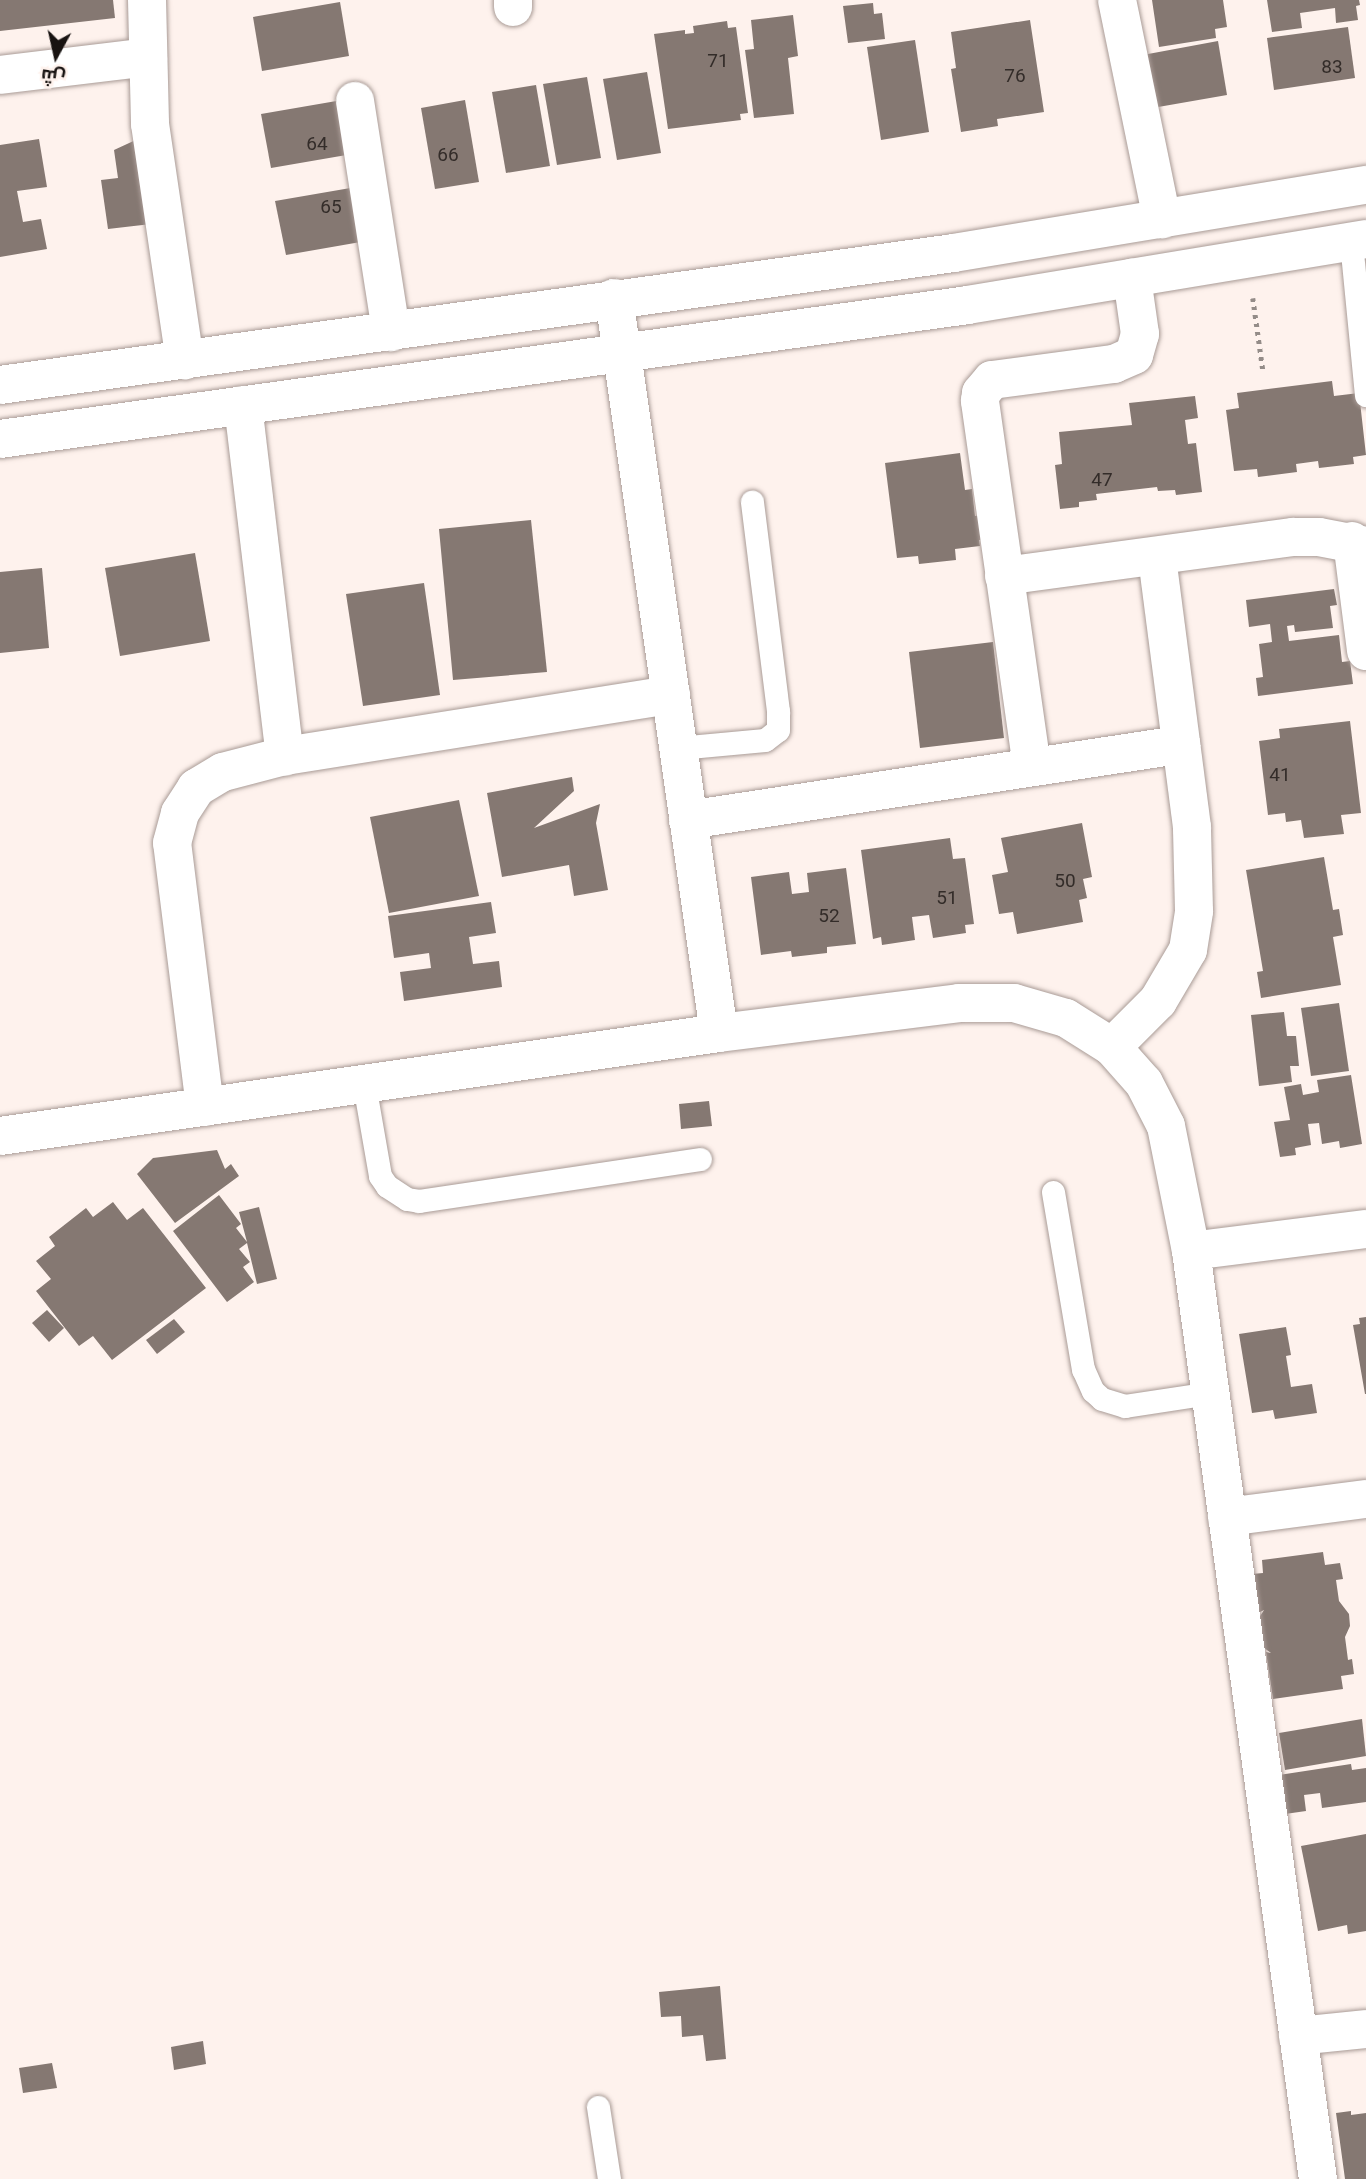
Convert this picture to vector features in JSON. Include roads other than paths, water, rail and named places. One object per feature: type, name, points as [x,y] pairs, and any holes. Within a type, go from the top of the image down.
[{"type":"street","points":[[148,0],[150,124],[185,360]]},
{"type":"street","points":[[1117,0],[1162,219]]},
{"type":"street","points":[[0,75],[148,57]]},
{"type":"street","points":[[355,101],[391,332]]},
{"type":"street","points":[[0,386],[614,298],[954,253],[1366,185]]},
{"type":"street","points":[[0,439],[968,305],[1358,240]]},
{"type":"street","points":[[1032,767],[980,409],[981,393],[992,380],[1114,364],[1134,355],[1140,334],[1132,278]]},
{"type":"street","points":[[614,298],[719,1033]]},
{"type":"street","points":[[243,405],[285,757]]},
{"type":"street","points":[[1004,576],[1293,537],[1359,544],[1366,651]]},
{"type":"street","points":[[1112,1047],[1158,1001],[1188,950],[1194,911],[1196,870],[1157,556]]},
{"type":"street","points":[[205,1107],[172,843],[180,813],[196,788],[223,772],[285,757],[671,695]]},
{"type":"street","points":[[688,820],[1181,745]]},
{"type":"street","points":[[0,1136],[719,1033],[960,1003],[1014,1003],[1066,1018],[1112,1047],[1144,1083],[1166,1126],[1191,1251],[1318,2179]]},
{"type":"street","points":[[1191,1251],[1366,1229]]},
{"type":"street","points":[[1227,1517],[1366,1499]]},
{"type":"street","points":[[1298,2036],[1366,2029]]},
{"type":"lane","points":[[1358,240],[1366,395]]},
{"type":"lane","points":[[678,748],[765,740],[778,730],[778,710],[752,502]]},
{"type":"lane","points":[[364,1084],[380,1176],[387,1186],[407,1199],[419,1201],[699,1159]]},
{"type":"lane","points":[[1053,1192],[1083,1369],[1093,1391],[1102,1399],[1125,1406],[1210,1393]]},
{"type":"lane","points":[[598,2107],[609,2179]]}]
